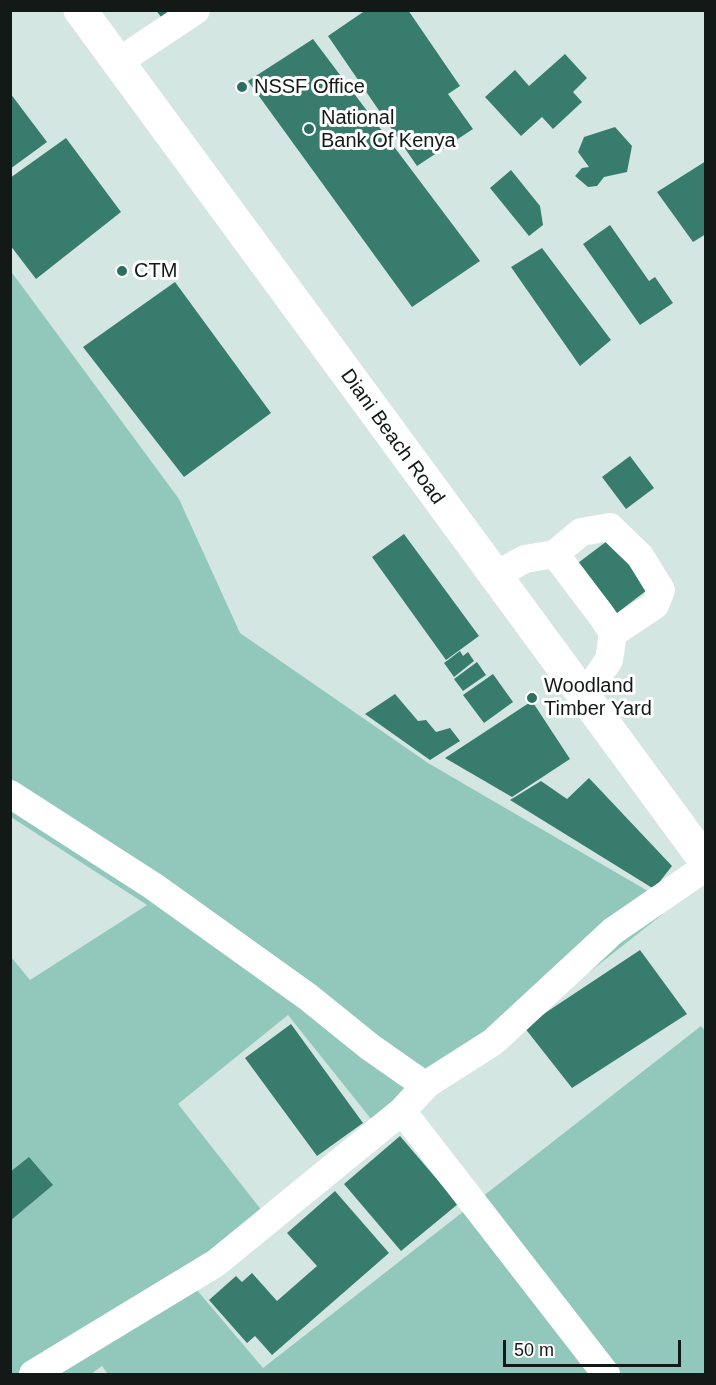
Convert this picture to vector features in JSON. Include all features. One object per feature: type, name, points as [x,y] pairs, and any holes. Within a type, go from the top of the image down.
[{"type":"main road","name":"Diani Beach Road","points":[[80,10],[705,862]]},
{"type":"street","points":[[118,62],[196,10]]},
{"type":"street","points":[[494,576],[525,559],[555,554],[581,532],[610,526],[640,556],[661,590],[656,605],[614,633],[609,660],[584,696]]},
{"type":"street","points":[[555,554],[614,633]]},
{"type":"street","points":[[10,794],[153,886],[336,1018],[370,1047],[420,1082],[427,1084]]},
{"type":"street","points":[[33,1374],[216,1263],[402,1111],[427,1084],[493,1042],[613,931],[705,867]]},
{"type":"street","points":[[402,1111],[606,1374]]},
{"type":"green space","points":[[10,270],[179,499],[240,633],[428,763],[653,894],[663,914],[383,1134],[288,1015],[178,1104],[274,1226],[196,1289],[263,1368],[701,1026],[706,1032],[705,1374],[108,1374],[102,1366],[91,1374],[11,1374],[11,957],[30,980],[147,905],[11,817]]},
{"type":"building","points":[[156,10],[170,10],[161,17]]},
{"type":"building","points":[[366,10],[408,10],[460,86],[448,94],[473,129],[417,166],[328,36]]},
{"type":"building","points":[[313,39],[480,261],[412,307],[248,81]]},
{"type":"building","points":[[565,54],[587,78],[573,92],[582,102],[553,129],[542,117],[521,136],[485,97],[515,70],[529,86]]},
{"type":"building","points":[[10,93],[47,142],[10,169]]},
{"type":"building","points":[[615,127],[632,146],[627,172],[604,177],[597,186],[588,187],[575,176],[582,168],[589,167],[578,152],[584,137]]},
{"type":"building","points":[[66,138],[121,212],[36,279],[10,245],[10,178]]},
{"type":"building","points":[[706,161],[706,234],[693,242],[657,192]]},
{"type":"building","points":[[511,170],[540,206],[543,225],[529,236],[490,188]]},
{"type":"building","points":[[610,225],[649,281],[655,277],[673,303],[640,325],[583,244]]},
{"type":"building","points":[[542,248],[611,340],[580,366],[511,267]]},
{"type":"building","points":[[175,282],[271,413],[184,477],[83,347]]},
{"type":"building","points":[[630,456],[654,488],[626,509],[602,477]]},
{"type":"building","points":[[404,534],[479,636],[446,660],[372,557]]},
{"type":"building","points":[[611,538],[651,587],[617,613],[578,563]]},
{"type":"building","points":[[460,651],[463,656],[468,652],[474,661],[454,677],[444,663]]},
{"type":"building","points":[[477,662],[486,675],[463,691],[454,679]]},
{"type":"building","points":[[493,674],[513,702],[484,723],[463,695]]},
{"type":"building","points":[[395,694],[418,721],[426,720],[436,732],[450,728],[460,741],[430,760],[365,714]]},
{"type":"building","points":[[532,701],[570,759],[512,797],[445,758]]},
{"type":"building","points":[[589,778],[672,866],[654,889],[510,800],[541,781],[567,799]]},
{"type":"building","points":[[640,950],[687,1014],[572,1088],[524,1027]]},
{"type":"building","points":[[291,1024],[363,1123],[317,1156],[245,1058]]},
{"type":"building","points":[[400,1136],[458,1204],[401,1251],[344,1184]]},
{"type":"building","points":[[29,1157],[53,1185],[10,1221],[10,1172]]},
{"type":"building","points":[[335,1191],[389,1253],[272,1355],[255,1336],[247,1343],[209,1300],[236,1276],[242,1282],[252,1273],[277,1301],[317,1266],[287,1233]]},
{"type":"place","name":"NSSF Office","points":[[242,87]]},
{"type":"place","name":"National Bank Of Kenya","points":[[309,129]]},
{"type":"place","name":"CTM","points":[[122,271]]},
{"type":"place","name":"Woodland Timber Yard","points":[[532,698]]}]
